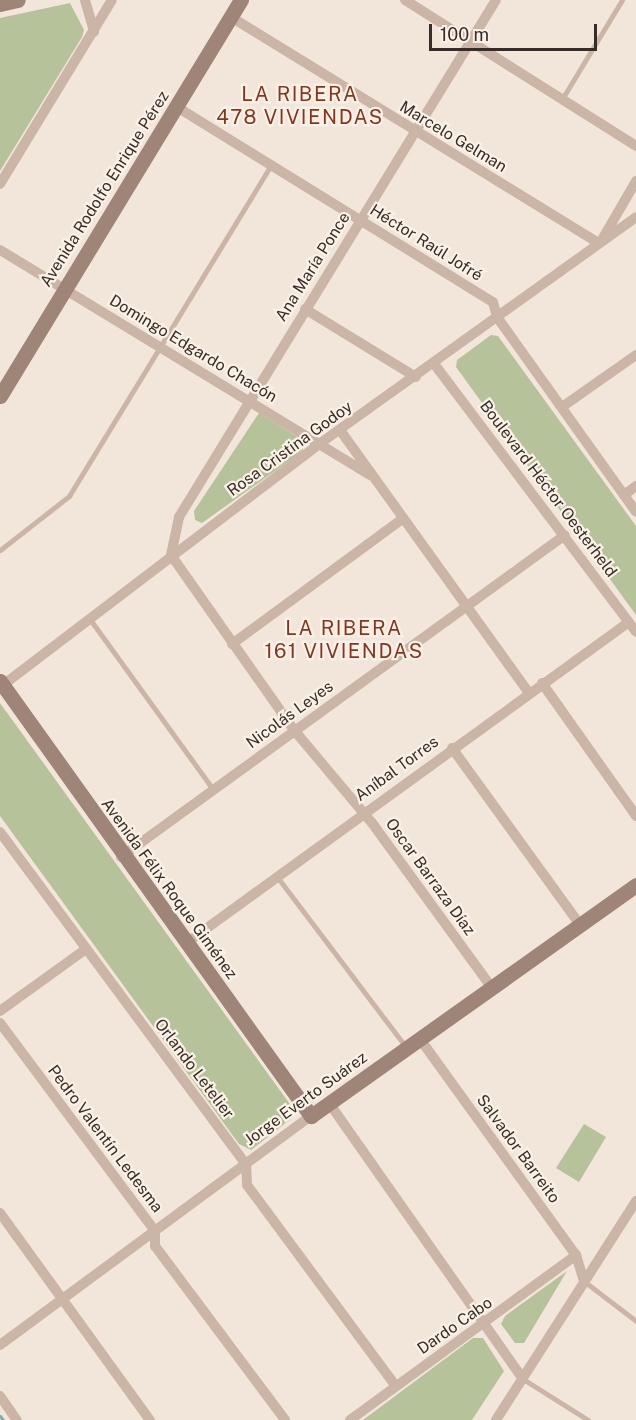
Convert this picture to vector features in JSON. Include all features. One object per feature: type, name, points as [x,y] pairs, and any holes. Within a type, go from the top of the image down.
[{"type":"street","points":[[0,4],[18,0]]},
{"type":"street","points":[[85,0],[94,32]]},
{"type":"street","points":[[0,184],[112,0]]},
{"type":"street","name":"Avenida Rodolfo Enrique Pérez","points":[[0,396],[241,0]]},
{"type":"street","points":[[405,0],[636,146]]},
{"type":"street","name":"Ana María Ponce","points":[[171,555],[179,517],[248,399],[496,0]]},
{"type":"street","name":"Marcelo Gelman","points":[[231,17],[599,243]]},
{"type":"street","name":"Héctor Raúl Jofré","points":[[177,107],[493,302],[497,317]]},
{"type":"street","points":[[599,243],[636,181]]},
{"type":"street","name":"Rosa Cristina Godoy","points":[[2,683],[322,442],[435,365],[497,317],[636,217]]},
{"type":"street","name":"Domingo Edgardo Chacón","points":[[0,250],[159,347],[322,442],[370,475]]},
{"type":"street","points":[[305,309],[416,377]]},
{"type":"street","points":[[497,317],[636,512]]},
{"type":"street","points":[[562,407],[636,355]]},
{"type":"street","name":"Boulevard Héctor Oesterheld","points":[[435,365],[636,632]]},
{"type":"street","name":"Domingo Edgardo Chacón","points":[[340,430],[401,520],[529,693]]},
{"type":"street","points":[[624,495],[636,486]]},
{"type":"street","points":[[232,644],[401,520]]},
{"type":"street","name":"Nicolás Leyes","points":[[121,856],[565,535]]},
{"type":"street","name":"Oscar Barraza Díaz","points":[[171,555],[294,730],[361,814],[492,988]]},
{"type":"street","name":"Aníbal Torres","points":[[185,944],[452,748],[629,622]]},
{"type":"street","name":"Avenida Félix Roque Giménez","points":[[2,683],[121,856],[311,1116]]},
{"type":"street","points":[[542,683],[636,816]]},
{"type":"street","points":[[452,748],[580,925]]},
{"type":"street","name":"Orlando Letelier","points":[[0,832],[246,1164],[247,1185],[396,1386]]},
{"type":"street","name":"Jorge Everto Suárez","points":[[0,1346],[63,1297],[311,1116],[636,885]]},
{"type":"street","points":[[0,1011],[86,949]]},
{"type":"street","name":"Pedro Valentín Ledesma","points":[[0,1023],[155,1231],[155,1246],[285,1420]]},
{"type":"street","name":"Salvador Barreito","points":[[420,1038],[576,1255],[584,1281]]},
{"type":"street","points":[[329,1103],[522,1378]]},
{"type":"street","points":[[496,1420],[636,1201]]},
{"type":"street","points":[[0,1213],[150,1420]]},
{"type":"street","name":"Dardo Cabo","points":[[350,1420],[485,1325],[576,1255]]},
{"type":"street","points":[[0,1396],[17,1420]]},
{"type":"lane","points":[[562,99],[622,0]]},
{"type":"lane","points":[[0,550],[69,496],[271,165]]},
{"type":"lane","points":[[89,617],[213,789]]},
{"type":"lane","points":[[276,877],[407,1048]]},
{"type":"lane","points":[[584,1281],[597,1296],[636,1321]]},
{"type":"lane","points":[[522,1378],[588,1420]]},
{"type":"green space","points":[[70,3],[84,30],[82,37],[0,171],[0,18]]},
{"type":"green space","points":[[491,335],[498,336],[636,526],[636,615],[456,367],[457,360]]},
{"type":"green space","points":[[259,413],[304,441],[303,451],[202,523],[195,520],[194,511]]},
{"type":"green space","points":[[0,703],[292,1107],[292,1118],[251,1150],[239,1144],[0,816]]},
{"type":"green space","points":[[584,1124],[606,1137],[579,1182],[556,1168]]},
{"type":"green space","points":[[567,1271],[524,1343],[515,1343],[501,1324],[505,1316]]},
{"type":"green space","points":[[473,1338],[483,1338],[504,1371],[472,1420],[363,1420]]},
{"type":"waterway","points":[[0,1416],[3,1420]]},
{"type":"district","name":"LA RIBERA 478 VIVIENDAS","points":[[300,106]]},
{"type":"district","name":"LA RIBERA 161 VIVIENDAS","points":[[344,640]]}]
